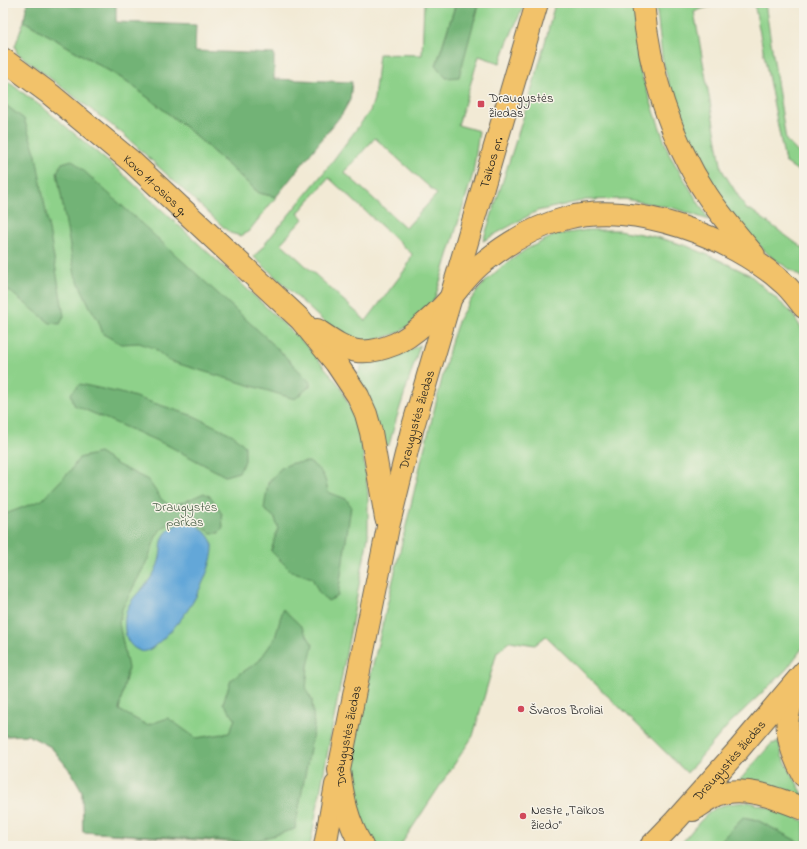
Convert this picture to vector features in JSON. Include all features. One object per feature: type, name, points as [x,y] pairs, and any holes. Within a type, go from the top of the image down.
[{"type":"main road","name":"Taikos pr.","points":[[451,298],[537,3]]},
{"type":"main road","points":[[643,3],[656,77],[664,108],[675,137],[707,195],[730,227],[763,267]]},
{"type":"main road","name":"Kovo 11-osios g.","points":[[3,59],[50,94],[132,162],[301,320],[336,363],[358,396],[366,414],[371,432],[388,527]]},
{"type":"main road","name":"Draugystės žiedas","points":[[362,846],[354,833],[345,810],[339,770],[388,527],[412,430],[451,298],[483,262],[505,245],[533,229],[568,217],[602,213],[638,216],[674,224],[700,233],[729,247],[763,267],[784,283],[804,307]]},
{"type":"main road","points":[[784,283],[804,292]]},
{"type":"main road","name":"Kovo 11-osios g.","points":[[301,320],[342,346],[358,352],[372,351],[395,344],[407,338],[419,329],[451,298]]},
{"type":"main road","name":"Draugystės žiedas","points":[[651,846],[739,749],[800,677]]},
{"type":"main road","points":[[800,677],[788,717],[788,736],[800,769]]},
{"type":"main road","points":[[325,846],[339,770]]},
{"type":"main road","points":[[676,820],[718,795],[736,792],[762,794],[804,809]]},
{"type":"green space","points":[[27,3],[116,3],[116,22],[196,25],[195,51],[274,54],[274,79],[352,82],[350,100],[342,114],[276,197],[259,193],[189,130],[128,82],[24,21]]},
{"type":"green space","points":[[424,3],[456,3],[436,66],[476,18],[479,3],[525,3],[507,43],[500,63],[479,56],[458,125],[479,131],[473,174],[435,298],[420,318],[398,333],[368,343],[346,340],[335,332],[254,257],[325,171],[370,111],[374,99],[379,54],[422,55]],"holes":[[[375,138],[437,194],[406,228],[344,172]],[[329,178],[412,254],[407,267],[366,321],[281,243],[303,219],[298,213]]]},
{"type":"green space","points":[[456,3],[479,3],[459,77],[446,78],[436,66]]},
{"type":"green space","points":[[555,3],[634,3],[640,71],[669,154],[709,220],[673,208],[625,199],[586,200],[537,211],[483,241],[531,93]]},
{"type":"green space","points":[[656,3],[713,3],[713,6],[694,11],[722,170],[747,210],[751,210],[804,249],[804,279],[770,256],[727,209],[686,138],[674,104],[662,57]]},
{"type":"green space","points":[[754,3],[765,3],[786,140],[804,159],[804,175],[785,162]]},
{"type":"green space","points":[[24,21],[128,82],[189,130],[259,193],[276,197],[249,231],[241,236],[230,233],[122,133],[17,53],[15,46]]},
{"type":"green space","name":"Draugystės parkas","points":[[3,78],[46,110],[124,175],[307,346],[340,386],[360,429],[368,493],[368,537],[310,846],[279,846],[83,832],[82,791],[72,773],[51,747],[28,735],[3,736]]},
{"type":"green space","points":[[3,103],[24,119],[36,155],[64,316],[60,324],[50,323],[3,286]]},
{"type":"green space","points":[[72,160],[273,344],[310,382],[310,386],[295,399],[169,361],[154,348],[139,343],[121,344],[103,334],[98,320],[90,307],[75,275],[57,172],[62,163]]},
{"type":"green space","points":[[587,230],[618,230],[652,236],[687,246],[717,259],[750,275],[791,312],[804,332],[804,646],[786,670],[730,723],[687,773],[546,636],[535,645],[510,641],[497,652],[473,736],[400,846],[376,846],[361,818],[349,766],[422,458],[452,339],[459,319],[469,302],[483,284],[499,269],[525,250],[555,235]]},
{"type":"green space","points":[[420,345],[389,445],[384,445],[357,376],[363,363],[388,360]]},
{"type":"green space","points":[[80,384],[129,395],[194,416],[233,435],[245,446],[245,461],[239,472],[225,476],[169,446],[74,405],[71,393]]},
{"type":"green space","points":[[99,453],[118,465],[148,480],[162,500],[169,505],[184,502],[204,493],[211,497],[222,514],[223,528],[219,533],[211,533],[193,520],[179,519],[162,528],[156,536],[149,557],[122,609],[119,623],[128,668],[119,710],[147,725],[168,718],[196,738],[229,733],[235,719],[223,703],[231,680],[259,661],[275,638],[283,609],[301,626],[313,645],[308,666],[306,690],[312,700],[314,727],[295,829],[252,842],[83,832],[82,791],[72,773],[51,747],[28,735],[3,736],[3,515],[42,500],[71,470],[79,458]]},
{"type":"green space","points":[[309,462],[323,474],[328,492],[346,499],[351,506],[338,596],[328,601],[319,593],[312,578],[291,571],[271,551],[278,528],[275,518],[264,509],[268,483],[281,468],[292,463]]},
{"type":"green space","points":[[804,712],[804,762],[798,751],[797,720]]},
{"type":"green space","points":[[779,742],[782,756],[804,796],[804,801],[738,782],[771,744]]},
{"type":"green space","points":[[749,802],[786,813],[804,821],[804,846],[757,820],[743,817],[716,846],[679,846],[701,820],[711,811],[728,804]]},
{"type":"green space","points":[[743,817],[757,820],[797,841],[803,846],[716,846]]},
{"type":"water","points":[[182,522],[194,523],[203,530],[211,540],[213,553],[211,561],[201,587],[185,614],[177,624],[152,648],[145,651],[140,651],[131,645],[126,637],[126,611],[134,597],[146,585],[156,569],[159,561],[163,537],[173,527]]},
{"type":"place","name":"Draugystės žiedas","points":[[481,104]]},
{"type":"place","name":"Švaros Broliai","points":[[521,709]]},
{"type":"place","name":"Neste „Taikos žiedo“","points":[[523,816]]}]
